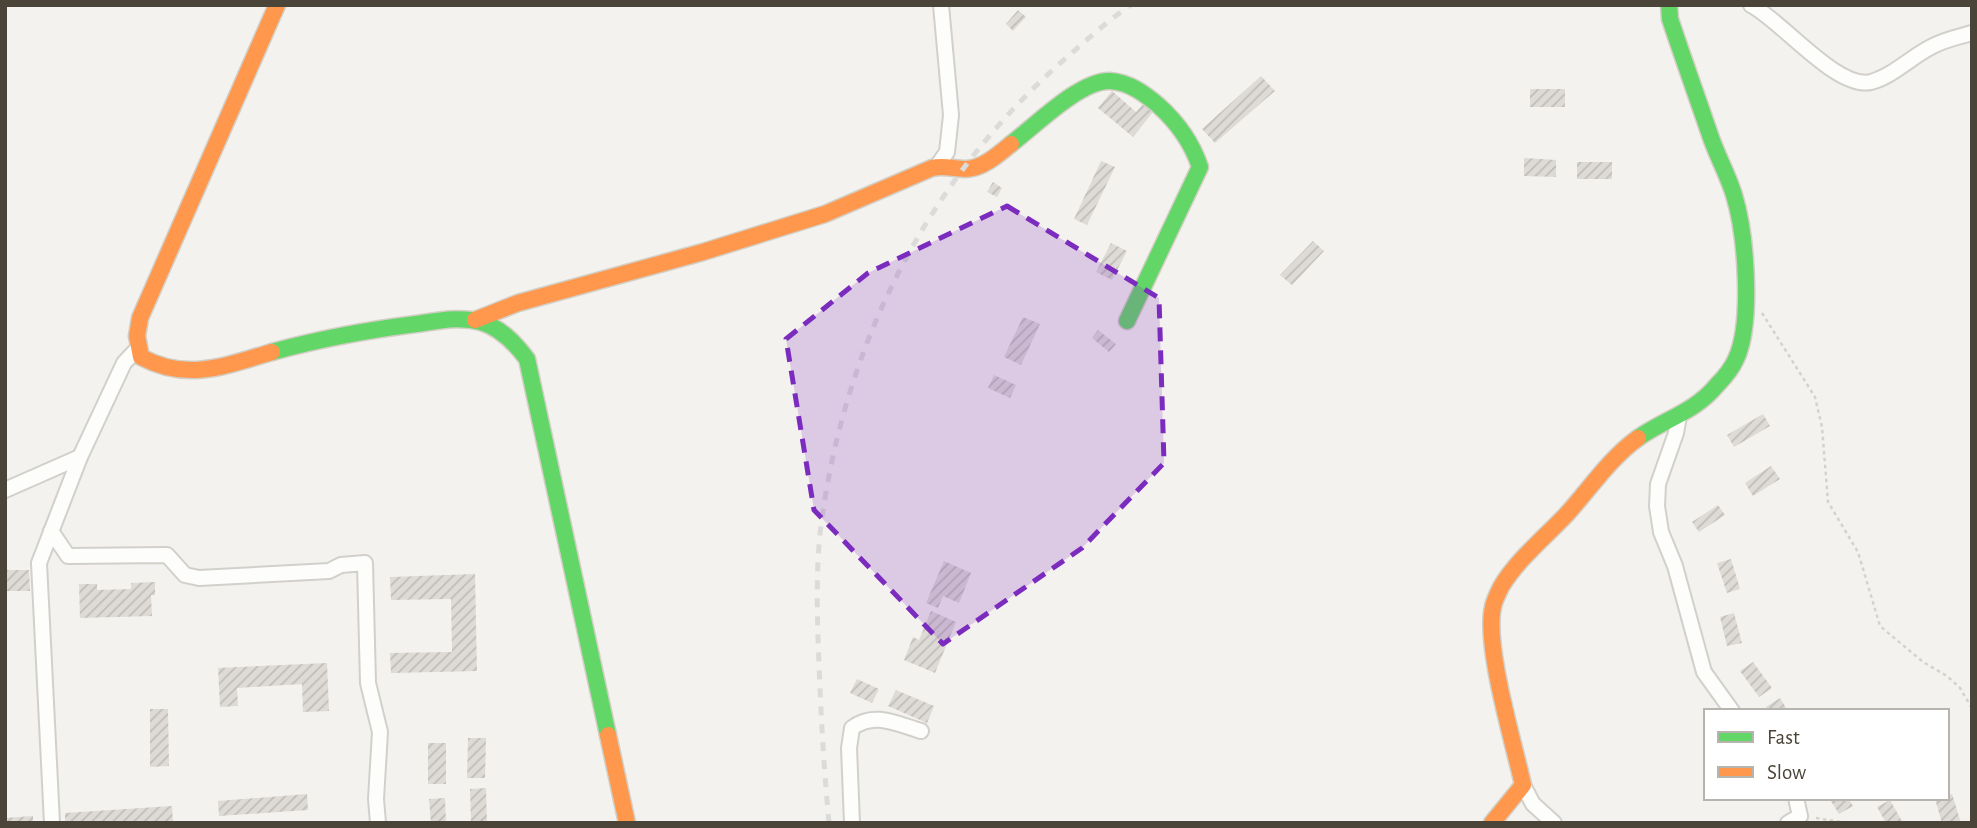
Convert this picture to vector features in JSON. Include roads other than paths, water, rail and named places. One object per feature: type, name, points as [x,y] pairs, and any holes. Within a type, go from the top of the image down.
[{"type":"street","points":[[277,5],[140,318],[136,336],[141,357],[153,366],[190,372],[286,348],[375,330],[451,320],[475,320],[512,338],[527,359],[627,823]]},
{"type":"street","points":[[475,320],[519,303],[816,218],[937,166],[947,152],[951,115],[941,5]]},
{"type":"street","points":[[1554,823],[1533,804],[1522,785],[1496,663],[1492,629],[1493,607],[1502,586],[1517,566],[1624,448],[1652,428],[1694,408],[1717,386],[1736,359],[1744,329],[1745,253],[1734,195],[1670,19],[1669,5]]},
{"type":"street","points":[[1751,5],[1781,26],[1825,65],[1847,79],[1868,83],[1887,75],[1933,45],[1972,33]]},
{"type":"street","points":[[937,166],[975,169],[1095,83],[1110,81],[1150,97],[1187,138],[1197,153],[1200,167],[1127,321]]},
{"type":"street","points":[[52,823],[39,563],[80,457],[124,363],[138,348]]},
{"type":"street","points":[[1679,416],[1676,433],[1658,484],[1657,506],[1661,532],[1682,587],[1704,672],[1731,709]]},
{"type":"street","points":[[5,490],[80,457]]},
{"type":"street","points":[[51,531],[68,556],[167,555],[185,575],[199,578],[329,571],[341,565],[365,563],[368,683],[380,732],[376,799],[378,823]]},
{"type":"street","points":[[852,823],[849,748],[852,728],[862,720],[877,719],[921,731]]},
{"type":"street","points":[[1492,823],[1522,785]]},
{"type":"street","points":[[1794,819],[1796,800]]},
{"type":"railway","points":[[829,823],[818,645],[819,549],[835,446],[853,383],[876,321],[904,263],[937,207],[975,154],[1018,104],[1066,58],[1131,5]]}]
